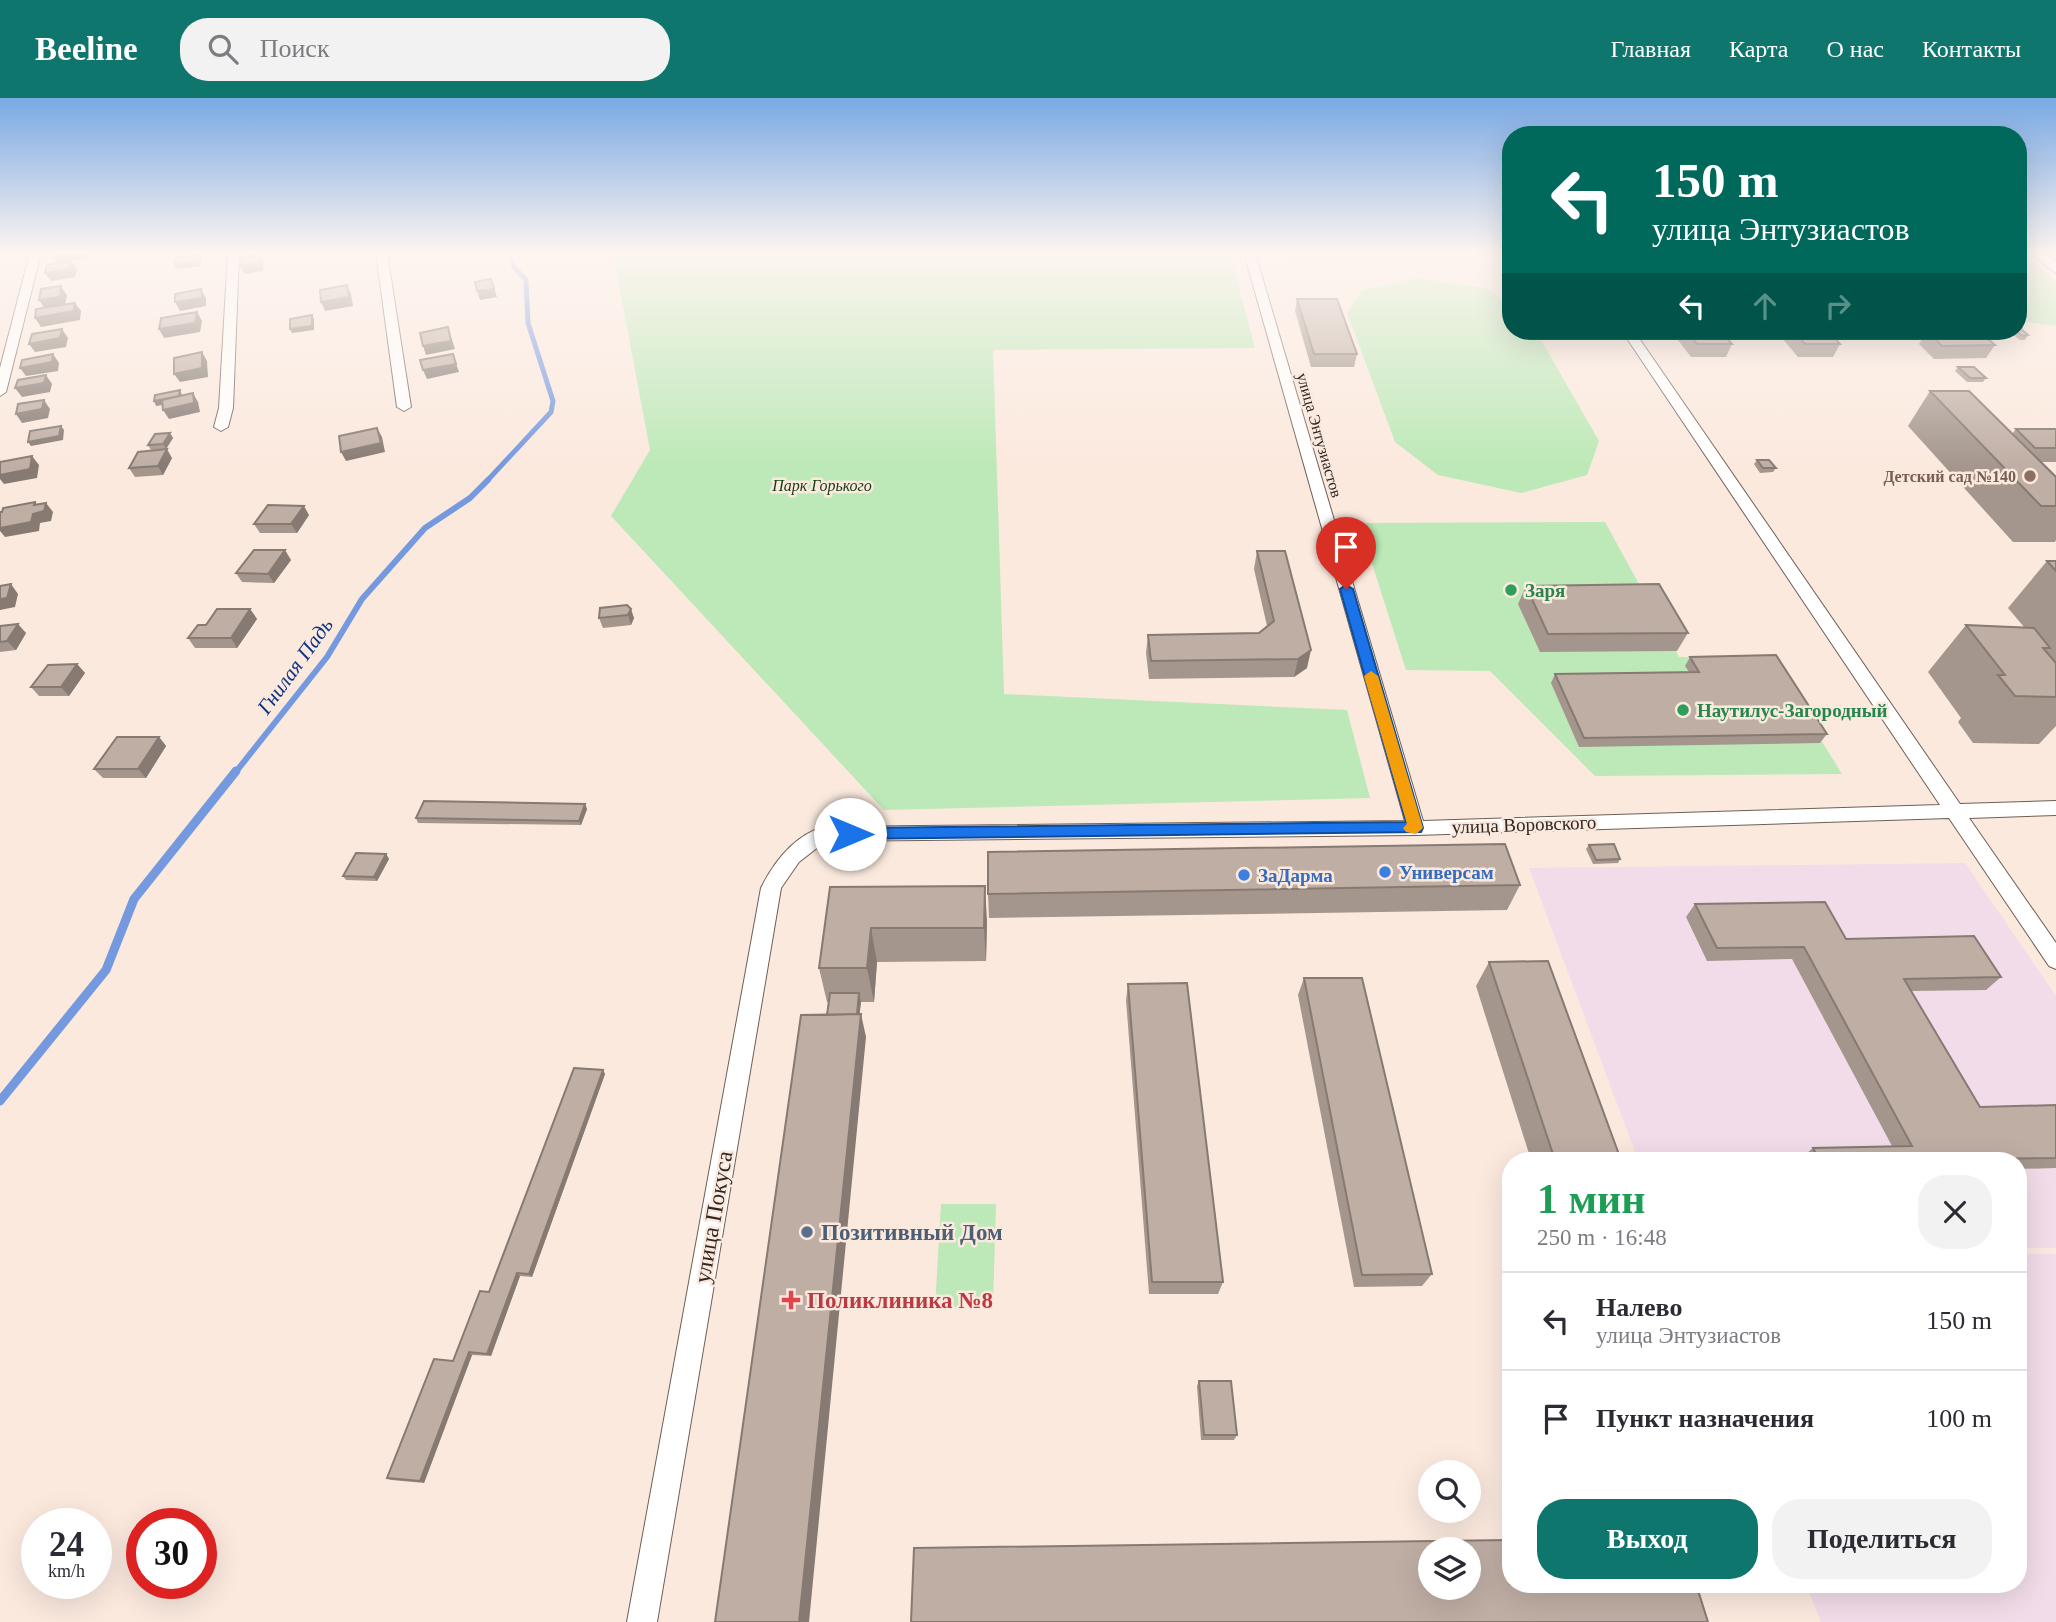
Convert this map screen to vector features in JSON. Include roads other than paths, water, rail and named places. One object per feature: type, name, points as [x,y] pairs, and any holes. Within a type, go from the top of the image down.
[{"type":"street","points":[[0,392],[18,324]]},
{"type":"street","points":[[221,427],[226,408],[230,324]]},
{"type":"street","points":[[392,324],[404,407]]},
{"type":"street","name":"улица Энтузиастов","points":[[1270,324],[1416,828]]},
{"type":"street","points":[[1634,340],[2056,960]]},
{"type":"street","name":"улица Воровского","points":[[823,834],[1416,828],[2056,808]]},
{"type":"street","name":"улица Покуса","points":[[642,1622],[771,888],[779,869],[794,852],[823,834]]},
{"type":"waterway","name":"Гнилая Падь","points":[[486,482],[551,412],[553,401],[528,324]]},
{"type":"waterway","name":"Гнилая Падь","points":[[235,773],[327,657],[362,599],[425,528],[470,498],[486,482]]},
{"type":"waterway","name":"Гнилая Падь","points":[[0,1101],[106,970],[134,899],[236,771]]},
{"type":"place","name":"Детский сад №140","points":[[2030,476]]},
{"type":"place","name":"Заря","points":[[1511,590]]},
{"type":"place","name":"Наутилус-Загородный","points":[[1683,710]]},
{"type":"place","name":"Универсам","points":[[1385,872]]},
{"type":"place","name":"ЗаДарма","points":[[1244,875]]},
{"type":"place","name":"Позитивный Дом","points":[[807,1232]]},
{"type":"place","name":"Поликлиника №8","points":[[791,1300]]},
{"type":"park label","name":"Парк Горького","points":[[822,485]]}]
